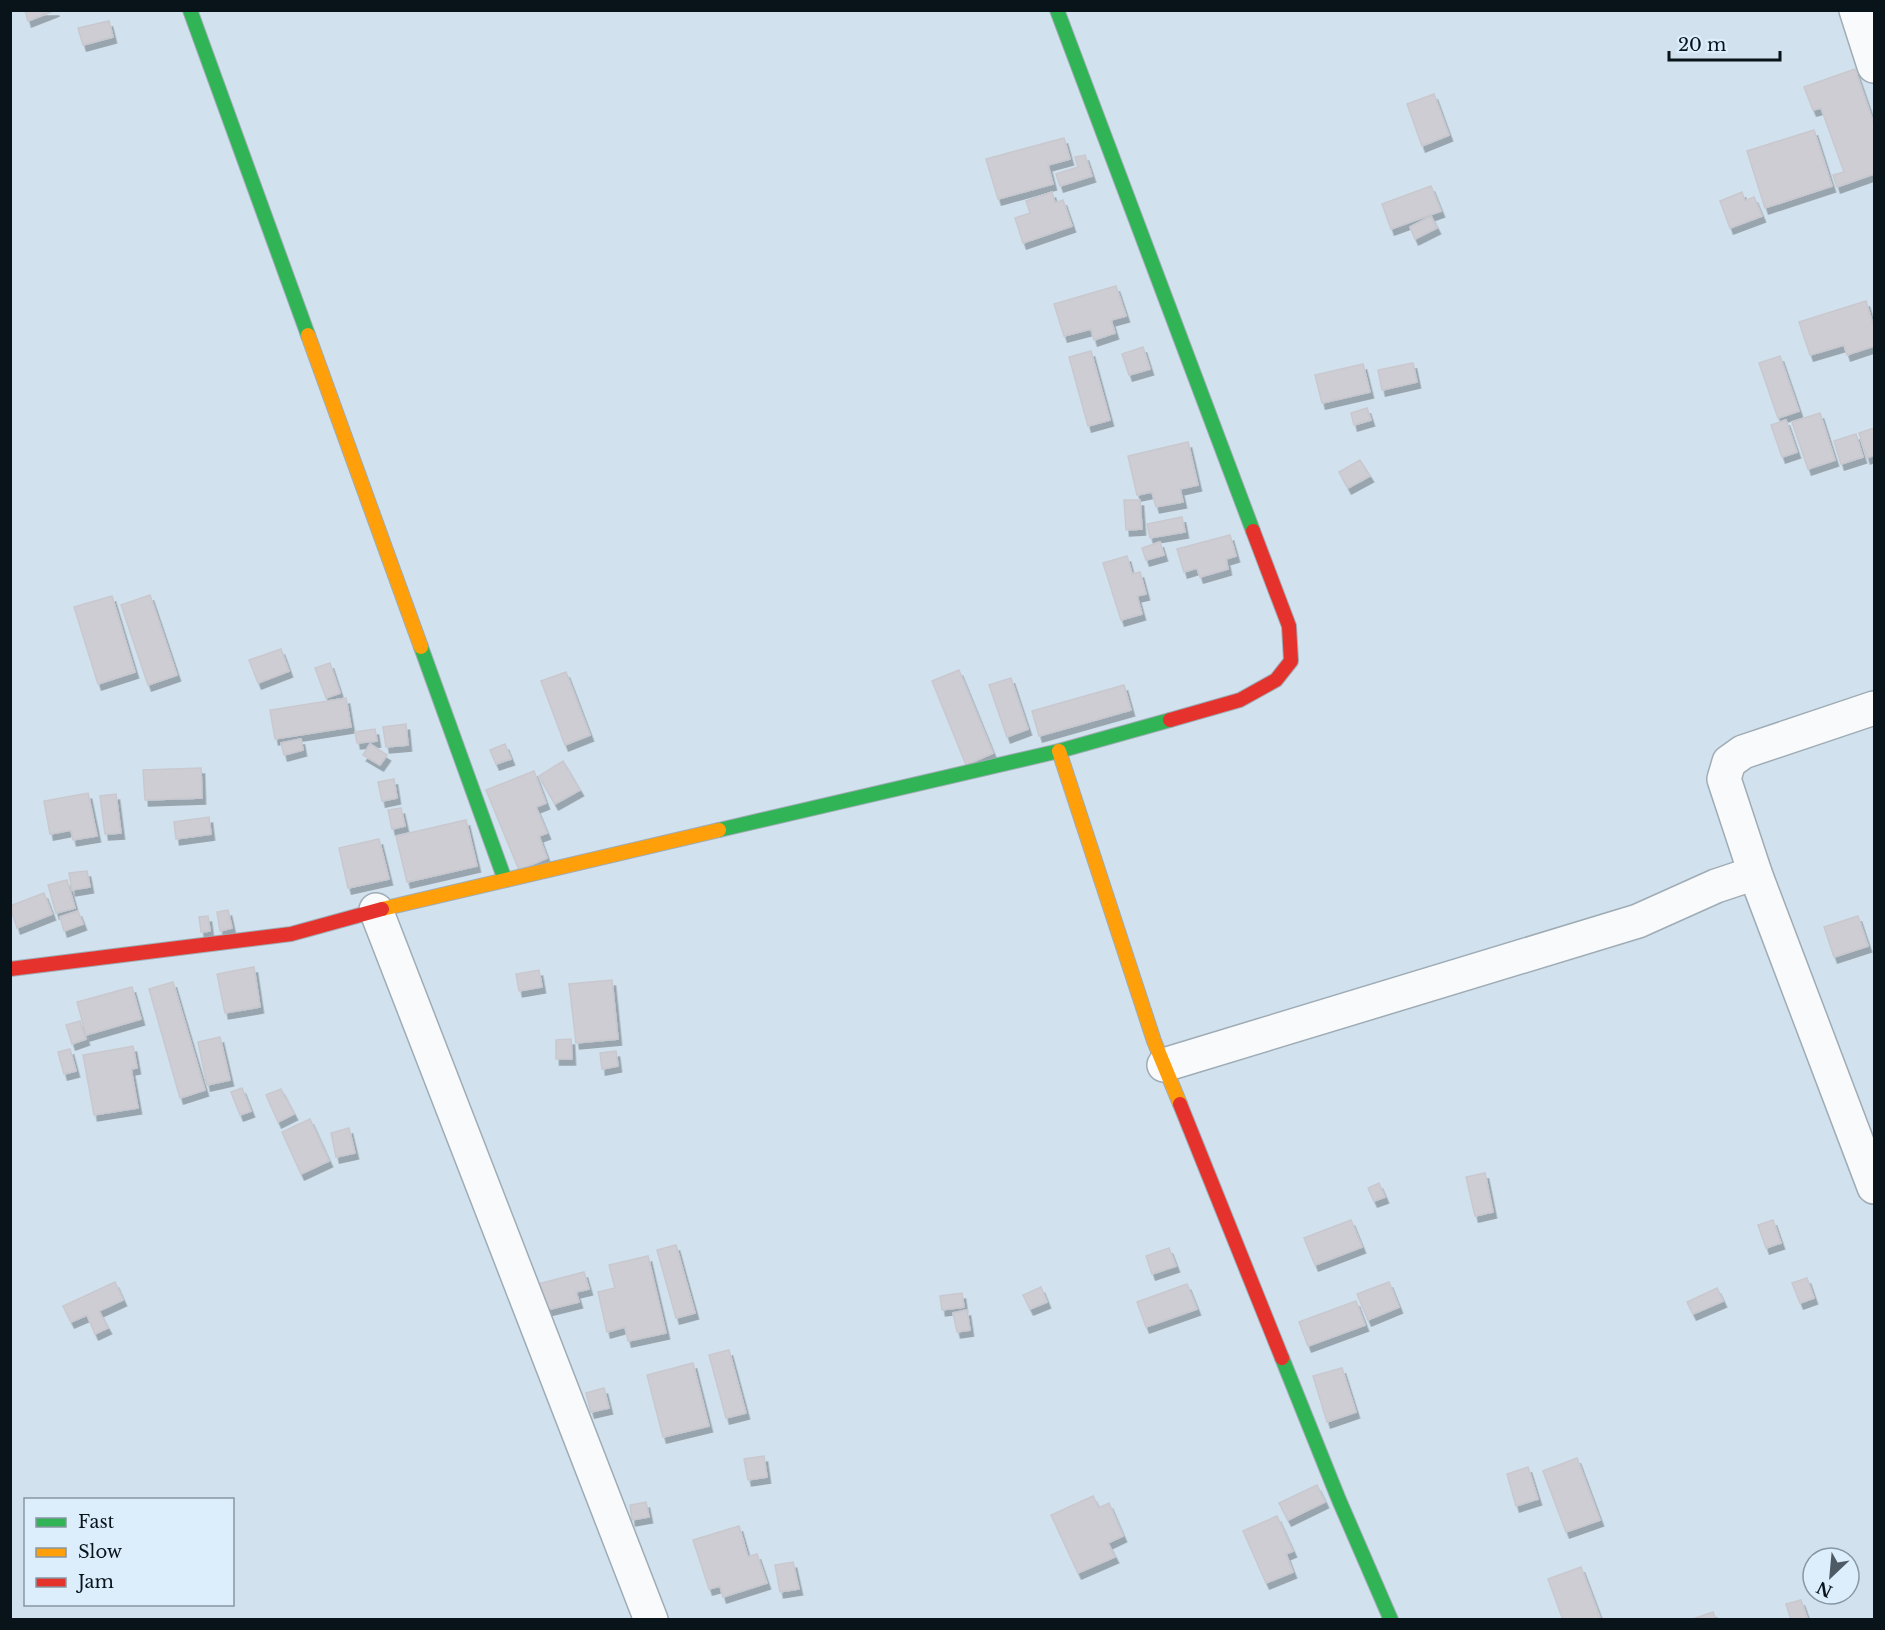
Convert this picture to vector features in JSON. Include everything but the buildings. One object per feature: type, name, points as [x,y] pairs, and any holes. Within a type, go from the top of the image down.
[{"type":"street","points":[[190,10],[505,880]]},
{"type":"street","points":[[10,969],[291,934],[376,910],[1059,751],[1240,700],[1276,680],[1291,661],[1289,626],[1057,10]]},
{"type":"street","points":[[1856,10],[1875,66]]},
{"type":"street","points":[[1875,708],[1743,752],[1729,762],[1724,779],[1755,873],[1875,1187]]},
{"type":"street","points":[[1059,751],[1154,1041],[1391,1620]]},
{"type":"street","points":[[1164,1065],[1638,921],[1716,886],[1755,873]]},
{"type":"street","points":[[376,910],[651,1620]]},
{"type":"traffic: fast","points":[[190,10],[308,335]]},
{"type":"traffic: fast","points":[[1057,10],[1253,531]]},
{"type":"traffic: fast","points":[[421,647],[505,880]]},
{"type":"traffic: fast","points":[[719,830],[1059,751],[1170,720]]},
{"type":"traffic: fast","points":[[1282,1358],[1339,1500],[1391,1620]]},
{"type":"traffic: slow","points":[[308,335],[421,647]]},
{"type":"traffic: slow","points":[[1059,751],[1154,1041],[1180,1104]]},
{"type":"traffic: slow","points":[[382,909],[719,830]]},
{"type":"traffic: jam","points":[[1170,720],[1240,700],[1276,680],[1291,661],[1289,626],[1253,531]]},
{"type":"traffic: jam","points":[[10,969],[291,934],[382,909]]},
{"type":"traffic: jam","points":[[1180,1104],[1282,1358]]}]
